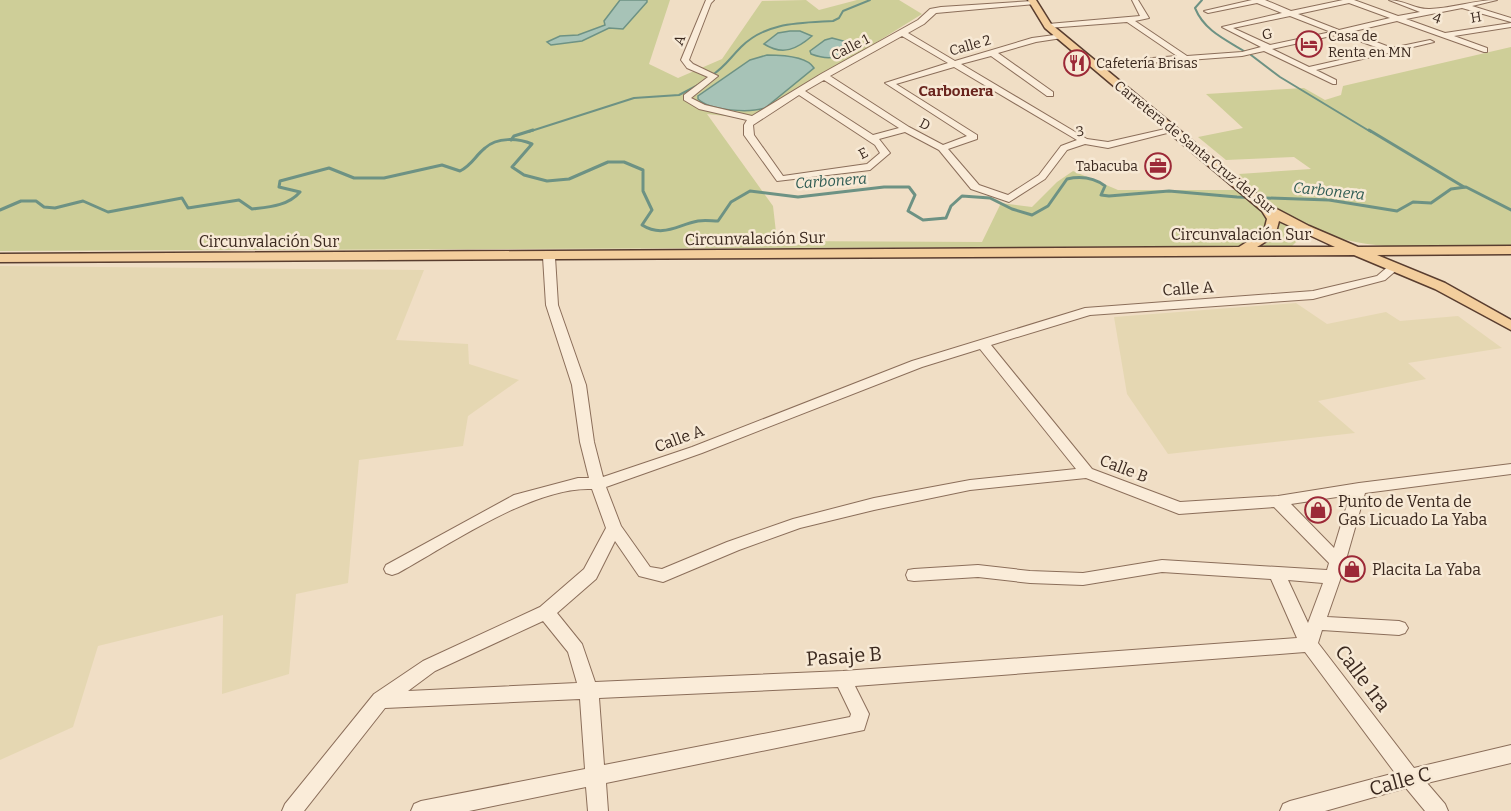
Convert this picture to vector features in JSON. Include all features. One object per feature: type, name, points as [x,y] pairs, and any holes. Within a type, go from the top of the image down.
[{"type":"main road","name":"Carretera de Santa Cruz del Sur","points":[[1033,1],[1048,26],[1059,36],[1258,201],[1311,232],[1395,266],[1456,295],[1511,326]]},
{"type":"main road","points":[[1242,250],[1270,233],[1273,219],[1258,201]]},
{"type":"main road","points":[[1294,251],[1311,232],[1346,243],[1381,250]]},
{"type":"main road","points":[[1325,250],[1395,266],[1422,249]]},
{"type":"main road","points":[[1422,249],[1418,259],[1421,267],[1456,295]]},
{"type":"main road","name":"Circunvalación Sur","points":[[0,258],[549,257],[1242,250],[1511,250]]},
{"type":"street","name":"A","points":[[711,0],[708,2],[686,60],[690,66],[714,76],[690,92],[688,100],[702,107],[753,119]]},
{"type":"street","points":[[1048,26],[1145,18],[1135,0]]},
{"type":"street","points":[[1208,11],[1260,0],[1290,14],[1391,50]]},
{"type":"street","points":[[1333,82],[1226,27],[1348,0]]},
{"type":"street","name":"4","points":[[1348,0],[1484,50]]},
{"type":"street","points":[[1392,0],[1427,12]]},
{"type":"street","points":[[1434,0],[1511,20]]},
{"type":"street","name":"G","points":[[1095,65],[1242,54],[1475,1],[1494,0]]},
{"type":"street","name":"Calle 1","points":[[753,119],[824,75],[903,33],[933,11],[1033,1]]},
{"type":"street","points":[[1129,20],[1185,58]]},
{"type":"street","name":"H","points":[[1446,36],[1511,25]]},
{"type":"street","points":[[903,33],[1084,141]]},
{"type":"street","name":"Calle 2","points":[[942,147],[974,137],[889,83],[1035,40],[1059,36]]},
{"type":"street","points":[[1307,70],[1430,42]]},
{"type":"street","points":[[992,53],[1050,94]]},
{"type":"street","name":"D","points":[[824,75],[906,129],[942,147],[975,187],[1009,199]]},
{"type":"street","name":"E","points":[[753,119],[748,125],[749,135],[780,179],[870,167],[885,153],[879,143],[799,91]]},
{"type":"street","points":[[872,138],[906,129]]},
{"type":"street","name":"3","points":[[1009,199],[1041,177],[1064,148],[1084,141],[1108,145],[1174,130]]},
{"type":"street","points":[[292,811],[380,700],[429,666],[546,612],[590,574],[614,528],[598,484],[587,442],[579,385],[552,305],[549,257]]},
{"type":"street","name":"Calle A","points":[[392,569],[519,499],[578,483],[598,484],[697,450],[917,364],[1089,311],[1313,295],[1381,278],[1395,266]]},
{"type":"street","points":[[982,344],[1087,473]]},
{"type":"street","name":"Calle B","points":[[614,528],[645,572],[663,576],[733,546],[798,523],[874,504],[970,485],[1087,473],[1179,508],[1278,501],[1359,488],[1511,469]]},
{"type":"street","name":"Calle 1ra","points":[[1359,488],[1336,560],[1333,578],[1309,644],[1410,778],[1438,811]]},
{"type":"street","points":[[1278,501],[1336,560]]},
{"type":"street","points":[[914,575],[978,571],[1030,577],[1083,579],[1162,566],[1333,578]]},
{"type":"street","points":[[1276,573],[1309,644]]},
{"type":"street","points":[[546,612],[576,649],[589,692],[598,811]]},
{"type":"street","points":[[1317,623],[1399,628]]},
{"type":"street","name":"Pasaje B","points":[[380,700],[843,679],[1309,644]]},
{"type":"street","points":[[421,811],[856,724],[860,714],[843,679]]},
{"type":"street","name":"Calle C","points":[[1290,811],[1410,778],[1511,754]]},
{"type":"shaded area","points":[[620,0],[647,0],[647,2],[623,29],[609,28],[582,41],[551,45],[547,42],[560,36],[578,35],[605,25],[604,21]]},
{"type":"shaded area","points":[[800,31],[812,36],[795,47],[784,50],[777,50],[764,44],[778,33]]},
{"type":"shaded area","points":[[832,38],[855,44],[855,46],[829,58],[811,54],[810,51],[825,40]]},
{"type":"shaded area","points":[[767,55],[799,59],[811,64],[814,68],[765,108],[758,110],[730,110],[712,106],[698,99],[698,96],[750,60]]},
{"type":"shaded area","points":[[0,266],[424,270],[396,340],[468,344],[469,364],[519,380],[468,416],[463,446],[359,460],[348,583],[296,594],[289,674],[222,694],[223,615],[98,646],[73,727],[0,760]]},
{"type":"shaded area","points":[[1296,303],[1327,324],[1386,312],[1400,321],[1458,316],[1502,348],[1408,363],[1426,379],[1318,401],[1355,433],[1168,454],[1127,394],[1114,317]]},
{"type":"green space","points":[[0,0],[620,0],[604,21],[605,25],[578,35],[560,36],[547,42],[551,45],[582,41],[609,28],[623,29],[647,0],[670,0],[649,64],[678,78],[722,59],[762,1],[806,0],[819,10],[857,0],[899,0],[922,14],[753,119],[707,114],[773,206],[777,241],[982,242],[1001,203],[1032,207],[1057,182],[1073,171],[1118,190],[1240,190],[1257,205],[1268,223],[1263,232],[1238,246],[0,251]],"holes":[[[767,55],[805,61],[749,111],[702,103],[698,95],[750,60]]]},
{"type":"green space","points":[[1511,47],[1511,246],[1399,247],[1331,236],[1300,223],[1269,202],[1239,174],[1311,169],[1294,157],[1226,160],[1198,137],[1243,128],[1206,94],[1304,88],[1325,100],[1341,95],[1343,86]]},
{"type":"green space","points":[[1279,222],[1305,233],[1292,246],[1261,247],[1278,234]]},
{"type":"waterway","points":[[711,76],[724,66],[741,47],[761,33],[784,25],[833,21],[839,18],[843,11],[870,0]]},
{"type":"waterway","points":[[1202,0],[1195,8],[1199,16],[1215,33],[1244,51]]},
{"type":"waterway","points":[[1251,55],[1280,77],[1371,132]]},
{"type":"waterway","points":[[528,132],[634,98],[679,95],[700,84]]},
{"type":"waterway","points":[[511,140],[514,136],[533,130]]},
{"type":"waterway","points":[[1369,130],[1464,187]]},
{"type":"waterway","name":"Carbonera","points":[[0,210],[21,201],[36,201],[44,207],[55,208],[83,201],[108,212],[182,198],[188,208],[239,200],[252,209],[284,203],[300,192],[279,187],[280,181],[329,168],[354,178],[384,178],[442,165],[460,171],[490,144],[501,140],[532,144],[512,167],[524,175],[547,181],[569,179],[608,162],[624,162],[643,170],[643,191],[652,210],[642,225],[663,231],[698,221],[718,221],[731,202],[750,191],[798,197],[884,187],[909,187],[915,195],[908,211],[923,220],[946,218],[951,206],[962,196],[990,198],[1012,209],[1032,215],[1048,206],[1067,179],[1077,178],[1087,178],[1100,183],[1105,186],[1101,195],[1109,196],[1169,191],[1237,197],[1329,200],[1397,211],[1413,202],[1431,203],[1451,189],[1466,187],[1511,210]]},
{"type":"place","name":"Casa de Renta en MN","points":[[1309,44]]},
{"type":"place","name":"Cafetería Brisas","points":[[1077,63]]},
{"type":"place","name":"Tabacuba","points":[[1158,166]]},
{"type":"place","name":"Punto de Venta de Gas Licuado La Yaba","points":[[1318,510]]},
{"type":"place","name":"Placita La Yaba","points":[[1352,569]]},
{"type":"district","name":"Carbonera","points":[[956,91]]}]
